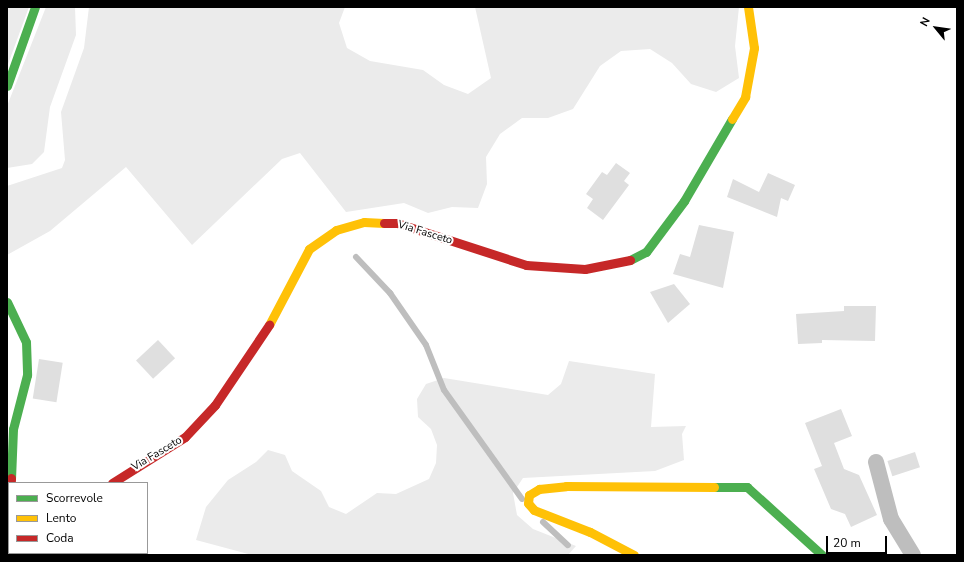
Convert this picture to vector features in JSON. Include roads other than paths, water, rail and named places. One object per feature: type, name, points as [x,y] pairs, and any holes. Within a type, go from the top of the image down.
[{"type":"street","points":[[7,86],[35,7]]},
{"type":"street","name":"Via Fasceto","points":[[114,482],[185,437],[214,405],[264,334],[309,249],[336,230],[364,222],[397,223],[526,265],[607,268],[646,252],[684,201],[745,97],[754,48],[748,7]]},
{"type":"street","points":[[7,302],[26,342],[27,375],[13,429],[10,482]]},
{"type":"street","points":[[876,462],[891,519],[913,555]]},
{"type":"street","points":[[634,555],[590,532],[534,510],[528,503],[529,495],[539,489],[566,486],[747,487],[822,555]]},
{"type":"street","points":[[7,555],[8,534]]},
{"type":"waterway","points":[[356,257],[390,293],[426,345],[444,390],[522,499]]},
{"type":"waterway","points":[[543,522],[568,545]]}]
